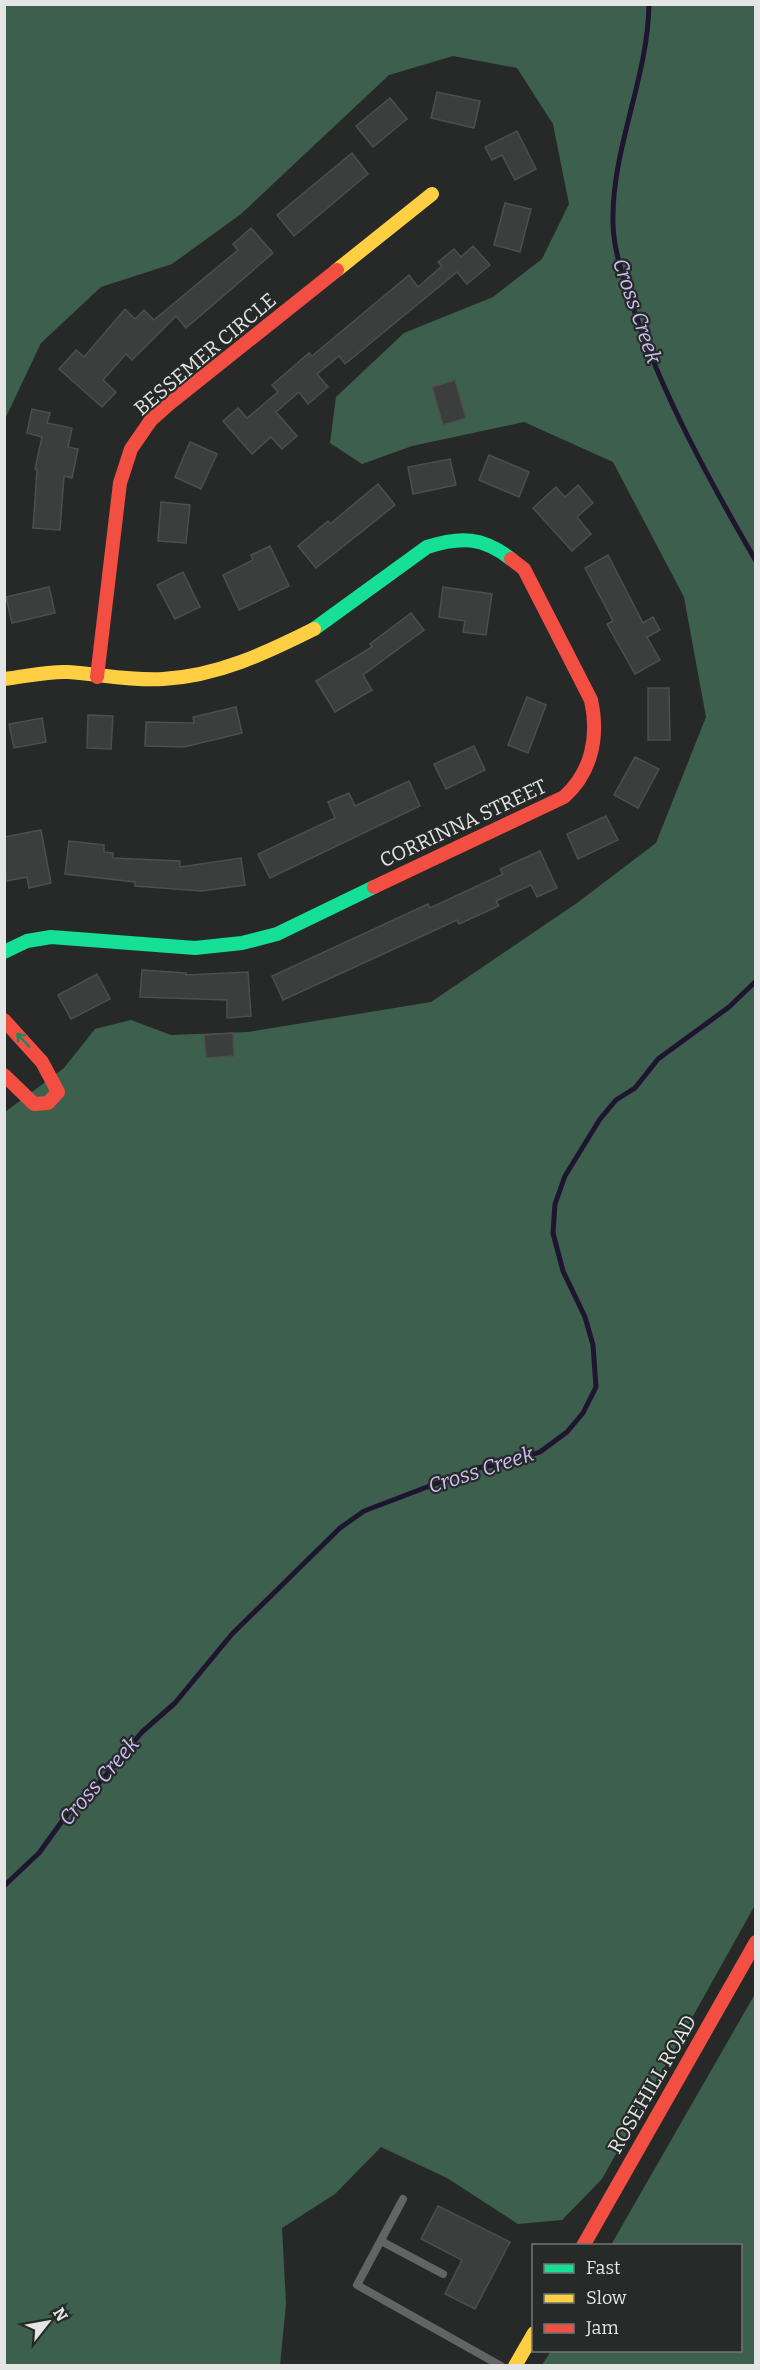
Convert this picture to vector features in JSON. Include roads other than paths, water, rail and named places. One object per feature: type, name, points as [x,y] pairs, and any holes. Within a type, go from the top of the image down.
[{"type":"street","name":"BESSEMER CIRCLE","points":[[97,677],[120,483],[131,449],[144,429],[170,404],[432,194]]},
{"type":"street","name":"CORRINNA STREET","points":[[4,679],[66,672],[97,677],[166,679],[224,669],[258,657],[322,625],[427,547],[449,540],[473,540],[506,553],[531,579],[591,700],[596,723],[594,747],[587,770],[564,797],[277,934],[242,943],[195,948],[51,937],[27,941],[4,952]]},
{"type":"street","points":[[4,1020],[42,1060],[54,1079],[58,1092],[48,1103],[34,1104],[4,1075]]},
{"type":"street","name":"ROSEHILL ROAD","points":[[584,2244],[756,1942]]},
{"type":"street","points":[[515,2366],[532,2336]]},
{"type":"lane","points":[[403,2199],[357,2285],[501,2366]]},
{"type":"lane","points":[[381,2241],[442,2274]]},
{"type":"waterway","name":"Cross Creek","points":[[649,4],[643,59],[623,141],[614,196],[615,245],[633,307],[658,373],[704,469],[756,561]]},
{"type":"waterway","name":"Cross Creek","points":[[4,1886],[39,1853],[68,1813],[102,1780],[142,1732],[175,1703],[232,1634],[340,1528],[364,1511],[477,1468],[511,1462],[540,1452],[567,1432],[583,1413],[596,1387],[593,1345],[585,1317],[563,1271],[553,1233],[555,1204],[565,1176],[600,1119],[616,1100],[635,1088],[658,1059],[729,1007],[756,981]]}]
